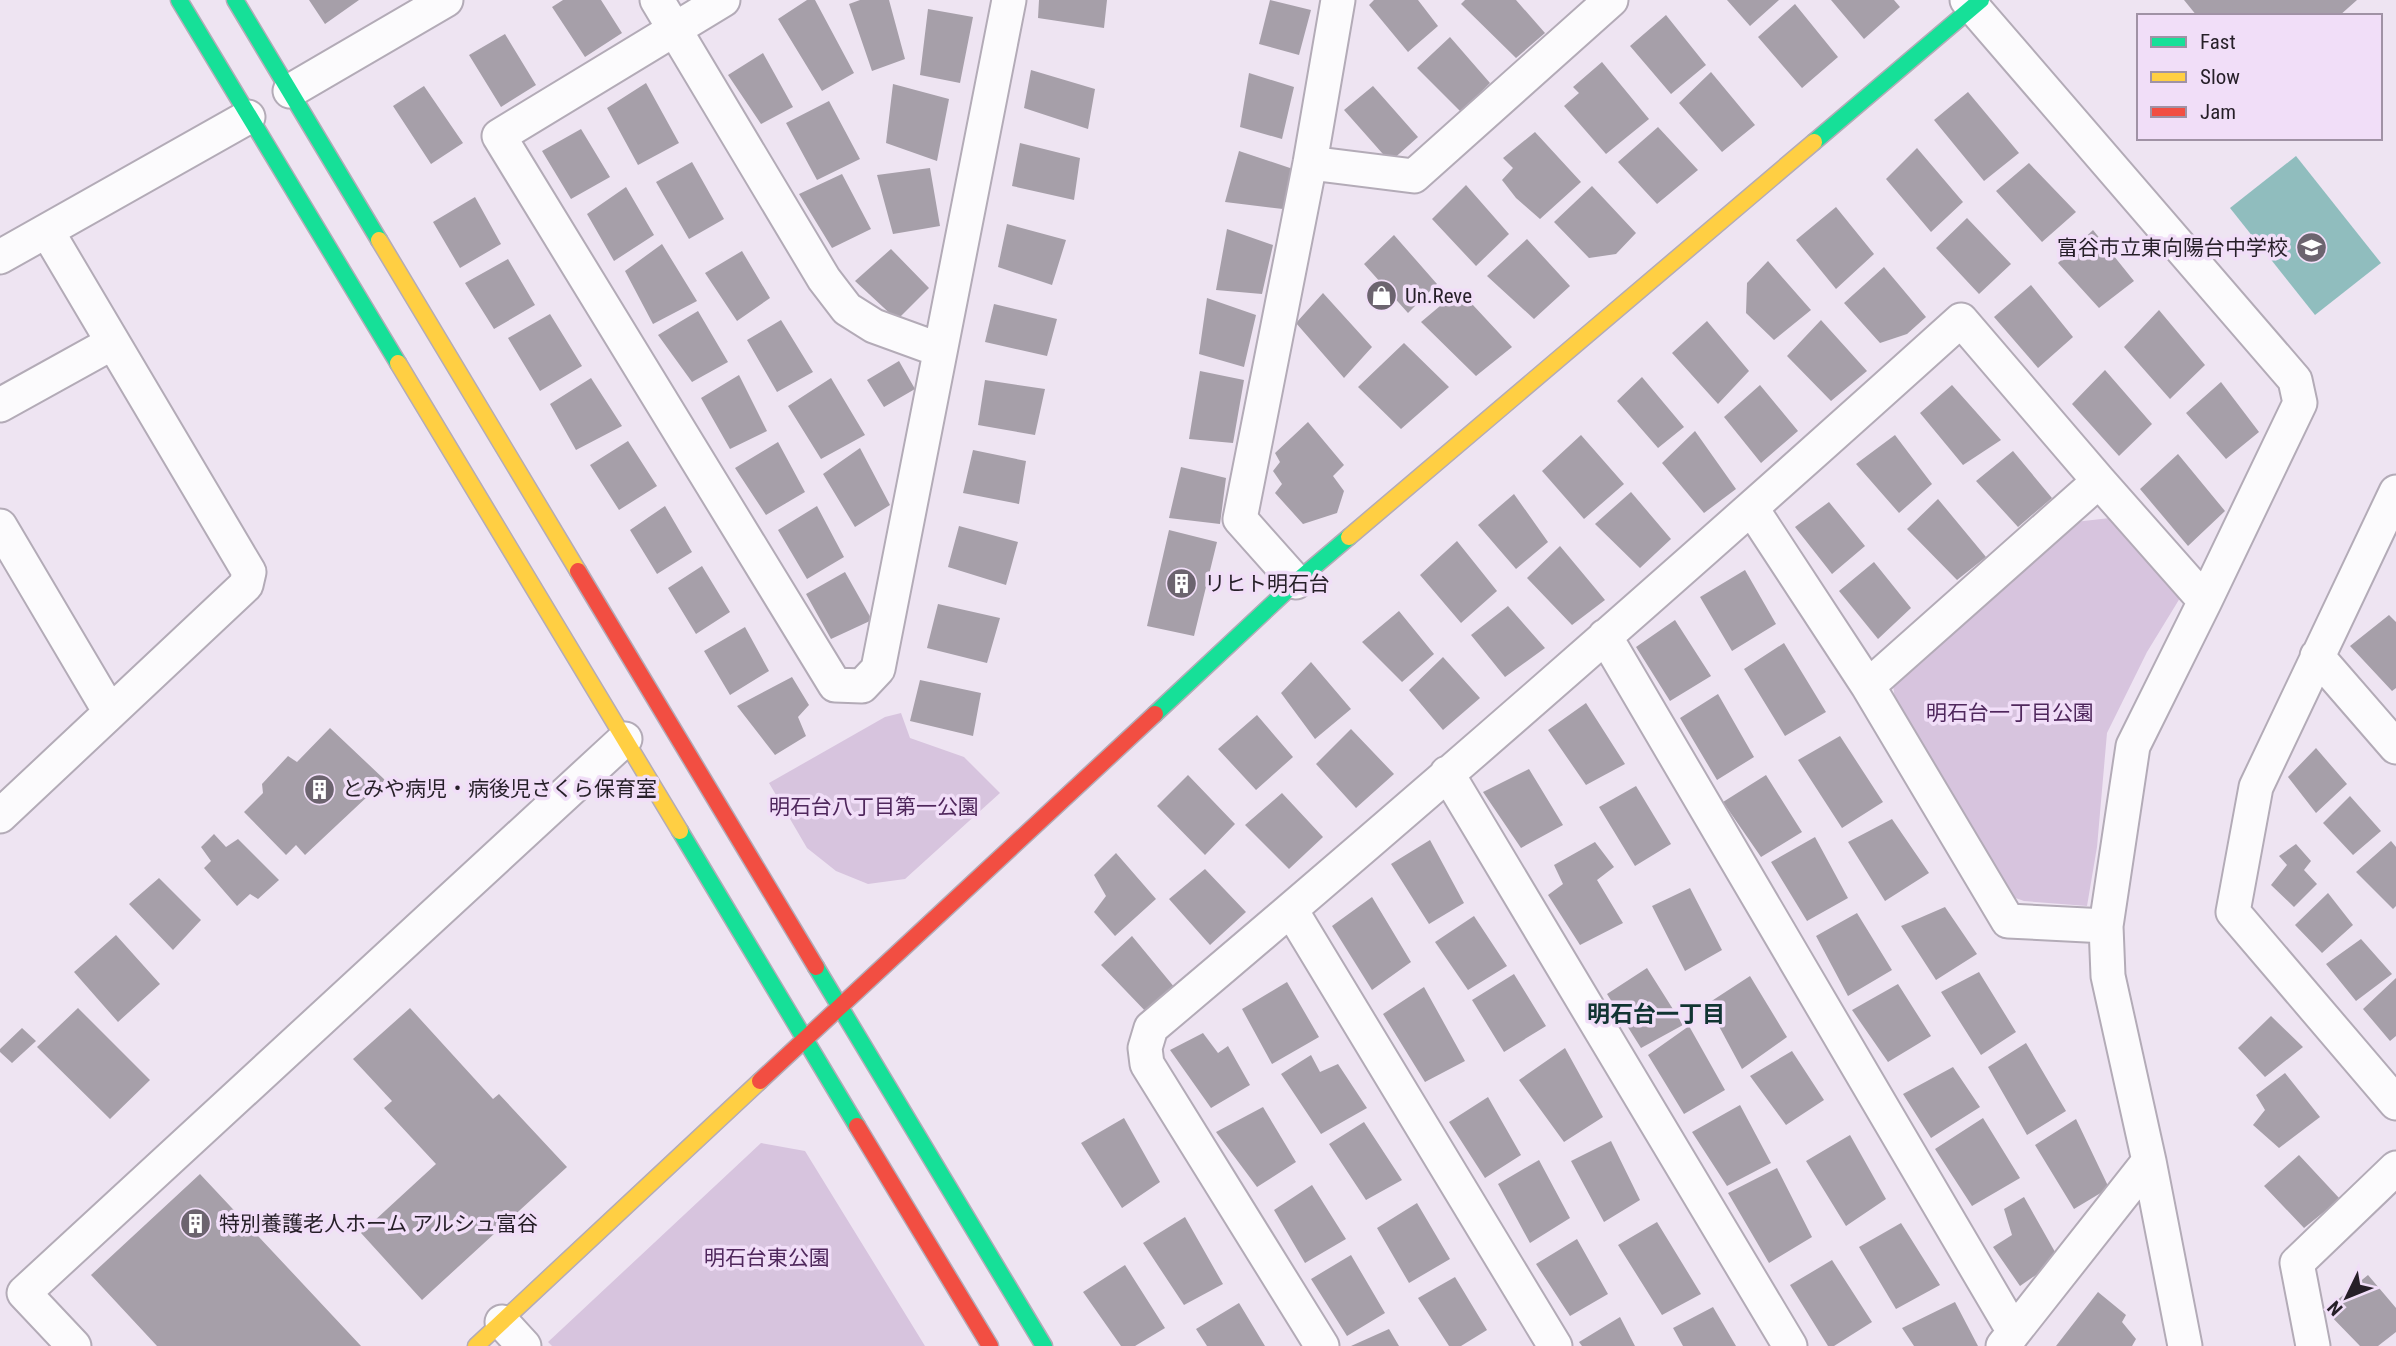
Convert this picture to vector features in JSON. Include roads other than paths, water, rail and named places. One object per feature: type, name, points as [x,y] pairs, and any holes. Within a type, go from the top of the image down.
[{"type":"street","points":[[179,0],[990,1346]]},
{"type":"street","points":[[235,0],[1044,1346]]},
{"type":"street","points":[[290,91],[446,0]]},
{"type":"street","points":[[657,0],[824,279],[847,309],[874,326],[940,350]]},
{"type":"street","points":[[723,0],[499,136],[835,685],[862,686],[878,669],[1009,0]]},
{"type":"street","points":[[1296,582],[1240,519],[1310,163],[1338,0]]},
{"type":"street","points":[[1310,163],[1414,176],[1611,0]]},
{"type":"street","points":[[476,1346],[1296,582],[1974,2],[2295,380],[2300,403],[2206,601],[2133,746],[2106,926],[2108,976],[2149,1161],[2185,1346]]},
{"type":"street","points":[[0,257],[248,117]]},
{"type":"street","points":[[0,816],[246,585],[249,572],[47,231]]},
{"type":"street","points":[[1322,1346],[1147,1064],[1145,1048],[1151,1028],[1291,910],[1752,509],[1961,320],[2206,601]]},
{"type":"street","points":[[0,405],[112,343]]},
{"type":"street","points":[[1868,686],[2099,481]]},
{"type":"street","points":[[2396,492],[2256,787],[2233,912],[2396,1103]]},
{"type":"street","points":[[1752,509],[1868,686],[2008,922],[2106,926]]},
{"type":"street","points":[[0,526],[110,712]]},
{"type":"street","points":[[1605,636],[2008,1339],[2149,1161]]},
{"type":"street","points":[[2317,656],[2396,747]]},
{"type":"street","points":[[74,1346],[24,1293],[625,739]]},
{"type":"street","points":[[1447,773],[1790,1346]]},
{"type":"street","points":[[1291,910],[1555,1346]]},
{"type":"street","points":[[2313,1346],[2297,1263],[2396,1168]]},
{"type":"street","points":[[502,1322],[524,1346]]},
{"type":"place","name":"富谷市立東向陽台中学校","points":[[2311,248]]},
{"type":"place","name":"Un.Reve","points":[[1382,296]]},
{"type":"place","name":"リヒト明石台","points":[[1181,584]]},
{"type":"place","name":"とみや病児・病後児さくら保育室","points":[[319,789]]},
{"type":"place","name":"特別養護老人ホーム アルシュ富谷","points":[[196,1224]]},
{"type":"district","name":"明石台一丁目","points":[[1656,1014]]},
{"type":"park label","name":"明石台一丁目公園","points":[[2010,713]]},
{"type":"park label","name":"明石台八丁目第一公園","points":[[874,807]]},
{"type":"park label","name":"明石台東公園","points":[[767,1258]]}]
